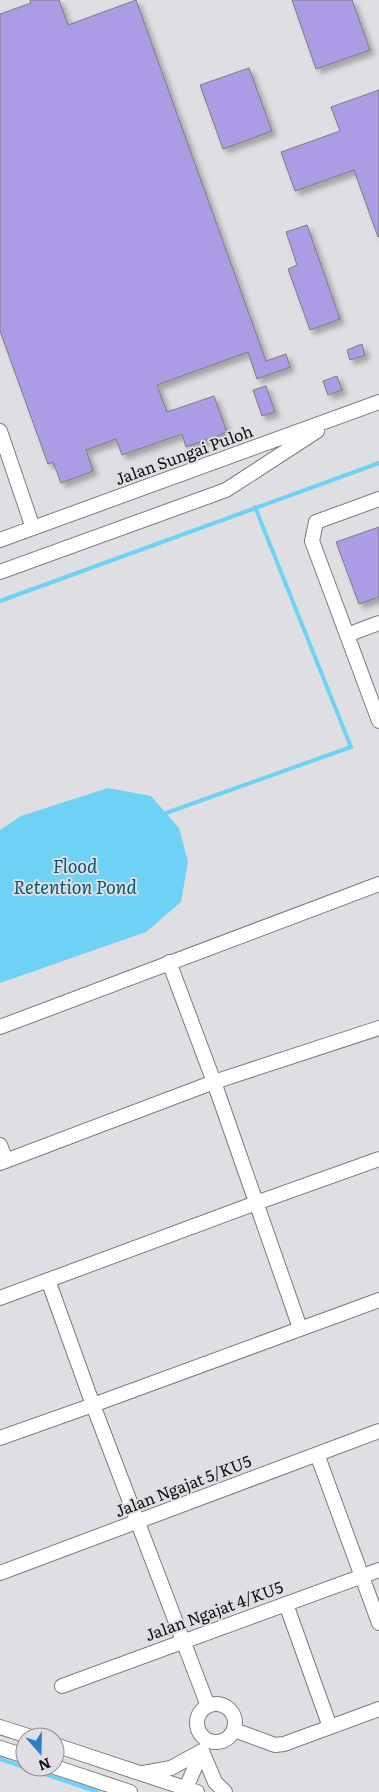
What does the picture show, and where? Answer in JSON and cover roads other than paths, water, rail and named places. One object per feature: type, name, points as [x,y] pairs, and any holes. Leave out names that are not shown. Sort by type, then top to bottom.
[{"type":"street","name":"Jalan Sungai Puloh","points":[[0,540],[379,402]]},
{"type":"street","points":[[0,572],[226,490],[338,417]]},
{"type":"street","points":[[0,431],[33,528]]},
{"type":"street","points":[[379,499],[316,522],[312,541],[379,721]]},
{"type":"street","points":[[347,634],[379,623]]},
{"type":"street","points":[[0,1027],[379,884]]},
{"type":"street","points":[[169,962],[214,1082],[300,1328]]},
{"type":"street","points":[[0,1145],[3,1162],[214,1082],[379,1028]]},
{"type":"street","points":[[0,1298],[379,1159]]},
{"type":"street","points":[[48,1280],[93,1406],[208,1706]]},
{"type":"street","points":[[0,1438],[93,1406],[379,1300]]},
{"type":"street","name":"Jalan Ngajat 5/KU5","points":[[0,1573],[379,1431]]},
{"type":"street","points":[[317,1454],[379,1623]]},
{"type":"street","name":"Jalan Ngajat 4/KU5","points":[[62,1686],[379,1570]]},
{"type":"street","points":[[286,1604],[330,1727]]},
{"type":"street","points":[[140,1773],[171,1768],[205,1746],[226,1739],[234,1730],[234,1717],[221,1704],[208,1706],[199,1714],[197,1720],[199,1731],[205,1746],[215,1782],[225,1792]]},
{"type":"street","points":[[234,1730],[275,1744],[284,1744],[379,1708]]},
{"type":"street","points":[[0,1727],[15,1732]]},
{"type":"street","points":[[65,1748],[188,1791],[205,1746]]},
{"type":"street","points":[[0,1748],[15,1753]]},
{"type":"street","points":[[65,1770],[130,1792]]},
{"type":"water","name":"Flood Retention Pond","points":[[108,788],[151,796],[179,828],[188,862],[181,902],[146,932],[0,983],[0,830],[21,816]]},
{"type":"waterway","points":[[0,601],[379,463]]},
{"type":"waterway","points":[[166,813],[351,747],[255,507]]},
{"type":"waterway","points":[[0,1759],[98,1792]]}]
